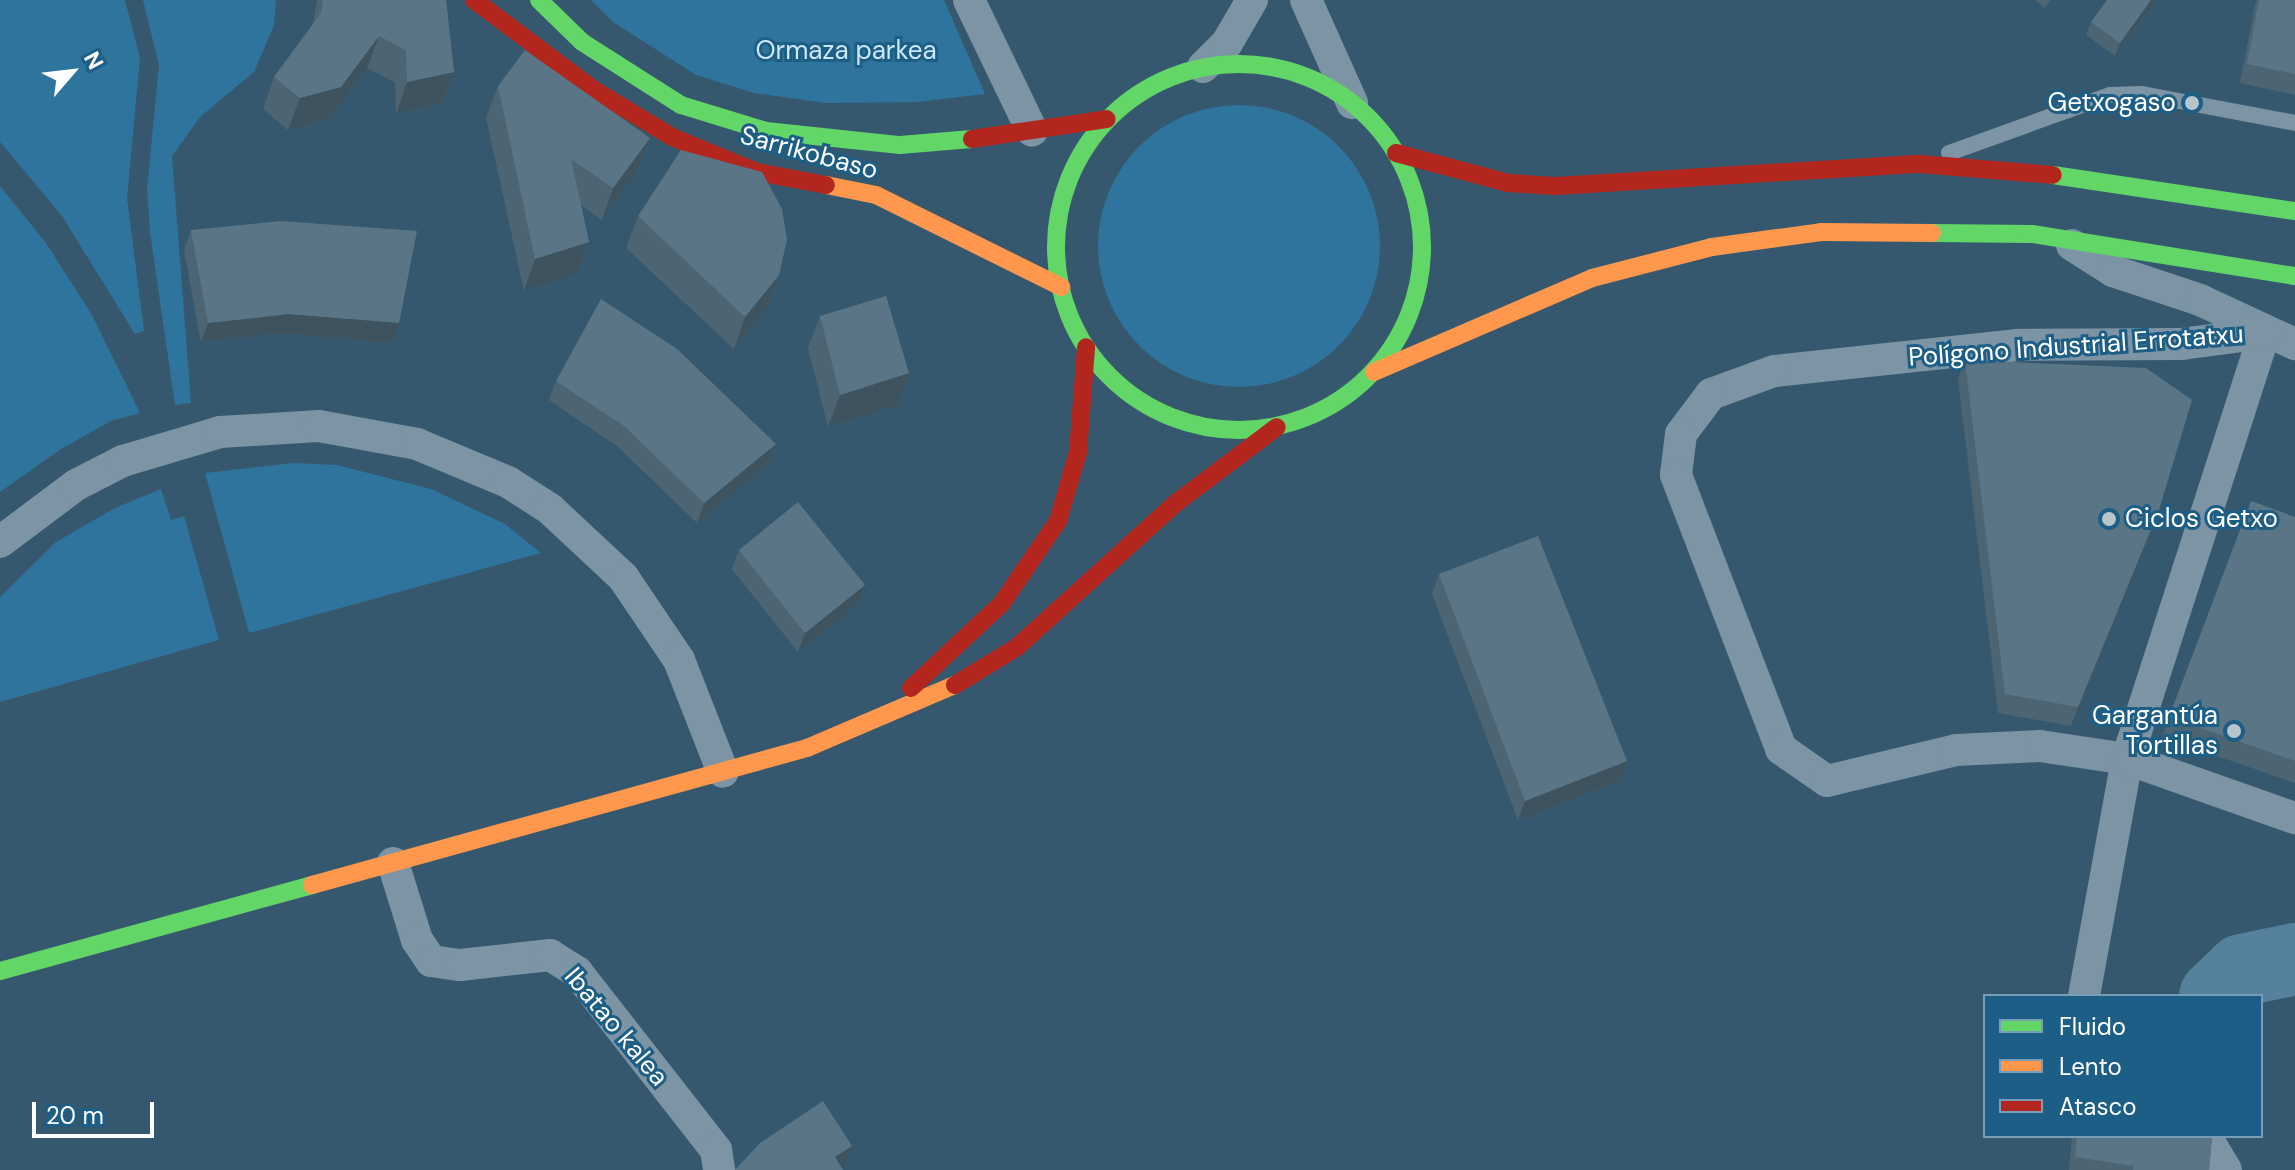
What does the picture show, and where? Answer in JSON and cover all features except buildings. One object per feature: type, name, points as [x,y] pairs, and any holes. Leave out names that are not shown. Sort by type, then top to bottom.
[{"type":"street","name":"Sarrikobaso","points":[[474,0],[594,90],[672,137],[757,172],[876,195],[1061,287]]},
{"type":"street","name":"Sarrikobaso","points":[[539,0],[582,42],[681,105],[766,131],[888,145],[1032,131],[1107,119]]},
{"type":"street","points":[[969,0],[1032,131]]},
{"type":"street","points":[[1203,67],[1227,43],[1252,0]]},
{"type":"street","points":[[1306,0],[1352,103],[1396,153],[1413,188],[1421,227],[1422,266],[1408,317],[1374,372]]},
{"type":"street","points":[[1352,103],[1296,73],[1234,63],[1203,67],[1151,86],[1107,119],[1081,156],[1063,197],[1057,227],[1061,287],[1086,347],[1137,399],[1169,417],[1241,431],[1277,427],[1329,407],[1374,372],[1553,292],[1712,247],[1853,231],[2063,238],[2295,276]]},
{"type":"street","points":[[1396,153],[1508,183],[1556,186],[1920,164],[2045,173],[2295,211]]},
{"type":"street","points":[[2063,238],[2113,271],[2200,300],[2265,333],[2295,344]]},
{"type":"street","points":[[2084,994],[2127,759],[2265,333]]},
{"type":"street","name":"Polígono Industrial Errotatxu","points":[[2265,333],[2182,344],[2018,345],[1774,371],[1711,394],[1681,434],[1676,475],[1781,749],[1827,781],[1956,750],[2040,746],[2127,759],[2295,818]]},
{"type":"street","points":[[849,729],[914,686],[971,638],[1037,556],[1071,487],[1086,347]]},
{"type":"street","points":[[0,542],[76,485],[123,461],[205,435],[270,426],[319,426],[417,444],[519,489],[588,541],[623,577],[679,660],[723,772]]},
{"type":"street","points":[[0,971],[807,748],[936,697],[999,660],[1176,503],[1277,427]]},
{"type":"street","name":"Ibatao kalea","points":[[393,863],[417,940],[431,961],[460,965],[550,955],[577,972],[716,1150],[719,1170]]},
{"type":"street","points":[[2188,1138],[2211,1145],[2226,1170]]},
{"type":"lane","points":[[1920,164],[2110,95],[2142,94],[2295,123]]},
{"type":"green space","points":[[0,0],[125,0],[140,58],[127,198],[144,331],[135,334],[62,216],[0,142]]},
{"type":"green space","points":[[143,0],[276,0],[274,25],[254,72],[200,117],[172,156],[191,403],[175,405],[150,232],[147,189],[159,65]]},
{"type":"green space","name":"Ormaza parkea","points":[[591,0],[944,0],[985,94],[917,102],[826,103],[754,93],[696,75],[613,22]]},
{"type":"green space","points":[[1239,105],[1266,108],[1293,116],[1339,146],[1369,192],[1377,219],[1380,246],[1377,273],[1369,300],[1339,346],[1293,376],[1266,384],[1239,387],[1212,384],[1185,376],[1139,346],[1109,300],[1101,273],[1098,246],[1101,219],[1109,192],[1139,146],[1185,116],[1212,108]]},
{"type":"green space","points":[[0,186],[46,243],[92,315],[140,413],[111,421],[61,449],[0,492]]},
{"type":"green space","points":[[294,463],[337,465],[431,489],[505,524],[541,553],[249,633],[205,473]]},
{"type":"green space","points":[[161,489],[171,520],[184,516],[219,640],[0,702],[0,597],[56,542],[115,508]]},
{"type":"waterway","points":[[2217,994],[2242,970],[2295,959]]},
{"type":"traffic: fast","points":[[539,0],[582,42],[681,105],[766,131],[900,145],[972,139]]},
{"type":"traffic: fast","points":[[1239,64],[1275,68],[1309,78],[1341,95],[1368,118],[1391,145],[1408,177],[1418,211],[1422,247],[1418,283],[1408,317],[1391,349],[1368,376],[1341,399],[1309,416],[1275,426],[1239,430],[1203,426],[1169,416],[1137,399],[1110,376],[1087,349],[1070,317],[1060,283],[1056,247],[1060,211],[1070,177],[1087,145],[1110,118],[1137,95],[1169,78],[1203,68],[1239,64]]},
{"type":"traffic: fast","points":[[2053,175],[2295,211]]},
{"type":"traffic: fast","points":[[1932,233],[2032,234],[2295,276]]},
{"type":"traffic: fast","points":[[0,971],[312,885]]},
{"type":"traffic: slow","points":[[826,185],[876,195],[1061,287]]},
{"type":"traffic: slow","points":[[1374,372],[1592,278],[1712,247],[1821,232],[1932,233]]},
{"type":"traffic: slow","points":[[312,885],[807,748],[955,685]]},
{"type":"traffic: jam","points":[[474,0],[594,90],[672,137],[757,172],[826,185]]},
{"type":"traffic: jam","points":[[972,139],[1107,119]]},
{"type":"traffic: jam","points":[[1396,153],[1508,183],[1556,186],[1920,164],[2053,175]]},
{"type":"traffic: jam","points":[[911,688],[1002,603],[1058,521],[1078,452],[1086,347]]},
{"type":"traffic: jam","points":[[955,685],[1017,647],[1176,503],[1277,427]]},
{"type":"place","name":"Getxogaso","points":[[2192,103]]},
{"type":"place","name":"Ciclos Getxo","points":[[2109,519]]},
{"type":"place","name":"Gargantúa Tortillas","points":[[2234,731]]}]
